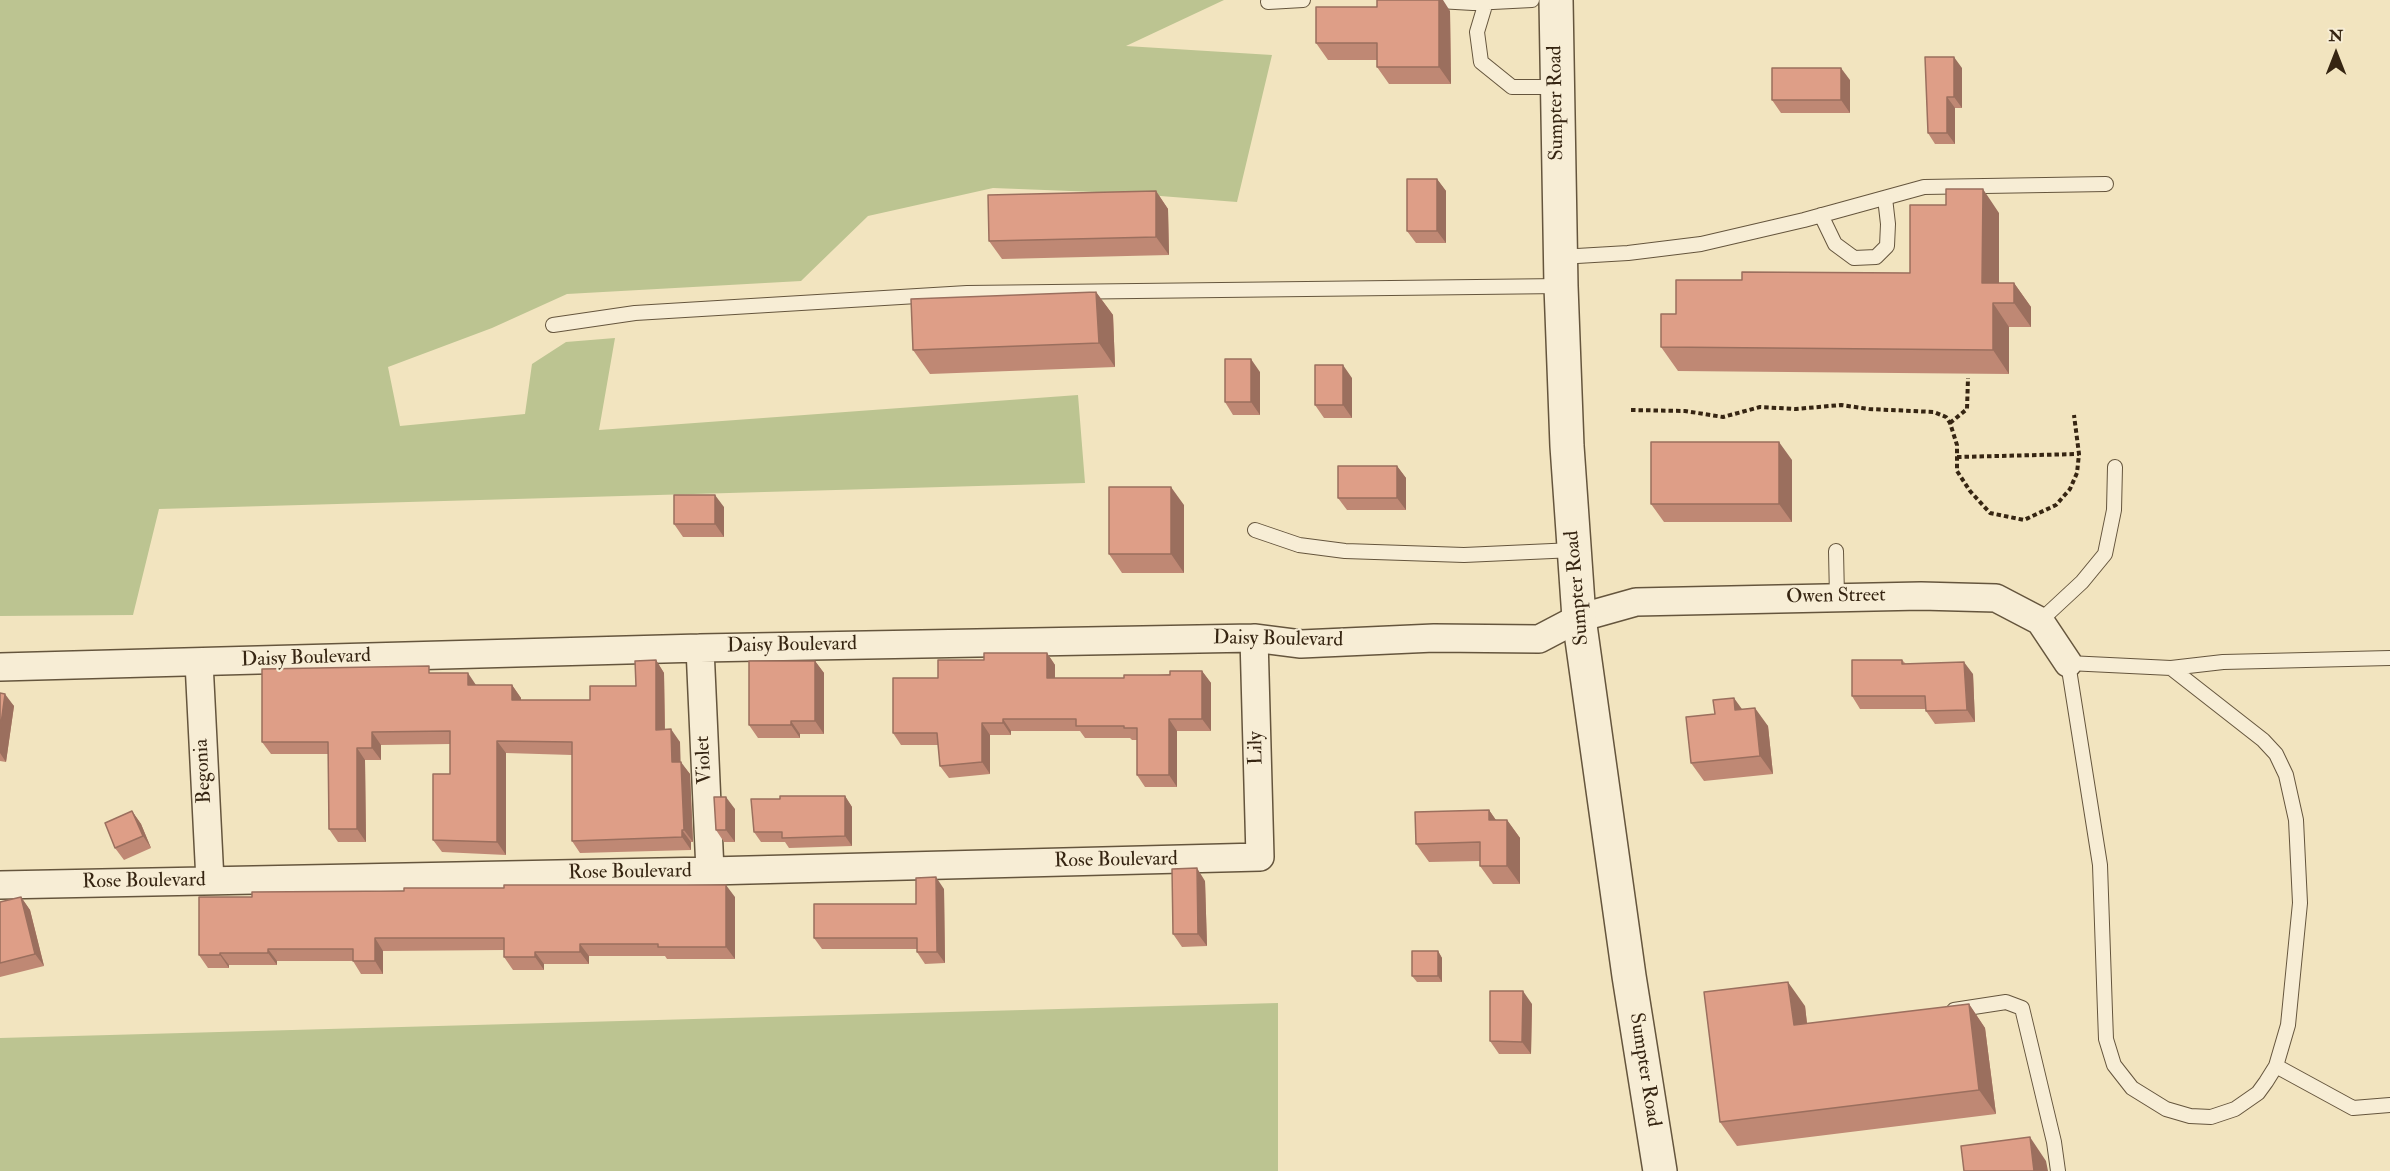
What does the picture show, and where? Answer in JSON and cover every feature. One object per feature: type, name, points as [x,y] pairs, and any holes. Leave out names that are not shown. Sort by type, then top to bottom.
[{"type":"street","name":"Sumpter Road","points":[[1556,0],[1567,446],[1578,618],[1629,976],[1660,1171]]},
{"type":"street","name":"Owen Street","points":[[1578,618],[1636,602],[1921,596],[1996,598],[2040,621],[2068,663]]},
{"type":"street","name":"Daisy Boulevard","points":[[0,667],[700,648],[1254,638],[1301,644],[1434,638],[1539,639],[1578,618]]},
{"type":"street","name":"Lily","points":[[1254,638],[1260,857]]},
{"type":"street","name":"Violet","points":[[700,648],[710,871]]},
{"type":"street","name":"Begonia","points":[[200,662],[210,881]]},
{"type":"street","name":"Rose Boulevard","points":[[0,885],[1260,857]]},
{"type":"lane","points":[[1268,2],[1303,0]]},
{"type":"lane","points":[[1421,0],[1486,2],[1532,0]]},
{"type":"lane","points":[[1486,2],[1477,32],[1480,62],[1512,87],[1557,87]]},
{"type":"lane","points":[[553,325],[635,313],[967,293],[1561,272],[1628,253],[1701,244],[1924,187],[2106,184]]},
{"type":"lane","points":[[1821,215],[1835,244],[1854,258],[1876,257],[1887,246],[1888,224],[1885,198]]},
{"type":"lane","points":[[2040,621],[2082,582],[2105,554],[2114,510],[2115,467]]},
{"type":"lane","points":[[1255,530],[1299,546],[1345,550],[1464,555],[1574,550]]},
{"type":"lane","points":[[1836,551],[1837,597]]},
{"type":"lane","points":[[2171,668],[2263,740],[2276,754],[2286,775],[2296,820],[2300,903],[2288,1025],[2276,1066],[2258,1093],[2235,1109],[2211,1117],[2190,1116],[2166,1109],[2132,1088],[2114,1065],[2106,1039],[2104,1012],[2100,865],[2068,663],[2171,668],[2223,662],[2390,658]]},
{"type":"lane","points":[[1936,1013],[2006,1002],[2022,1008],[2058,1171]]},
{"type":"lane","points":[[2276,1066],[2353,1108],[2390,1105]]},
{"type":"path","points":[[1950,423],[1967,409],[1968,378]]},
{"type":"path","points":[[1631,410],[1685,411],[1723,417],[1760,407],[1797,409],[1841,405],[1934,412],[1946,417],[1950,423],[1956,445],[1958,471],[1970,491],[1990,513],[2024,520],[2056,505],[2070,489],[2077,473],[2079,454],[2074,415]]},
{"type":"path","points":[[1957,457],[2079,454]]},
{"type":"green space","points":[[0,0],[1224,0],[1126,46],[1272,55],[1237,202],[1122,193],[993,188],[868,216],[801,281],[567,294],[492,328],[388,367],[400,426],[525,414],[532,364],[566,342],[615,338],[599,430],[1078,395],[1085,483],[159,509],[133,615],[0,616]]},
{"type":"green space","points":[[1278,1003],[1278,1171],[0,1171],[0,1038]]},
{"type":"building","points":[[1377,0],[1439,0],[1439,67],[1377,67],[1377,43],[1316,43],[1316,7],[1377,7]]},
{"type":"building","points":[[1925,57],[1954,57],[1954,97],[1947,97],[1947,133],[1928,133]]},
{"type":"building","points":[[1772,68],[1841,68],[1841,100],[1772,100]]},
{"type":"building","points":[[1407,179],[1437,179],[1437,231],[1407,231]]},
{"type":"building","points":[[1946,189],[1983,189],[1982,283],[2014,283],[2014,303],[1993,303],[1993,350],[1661,347],[1661,314],[1676,314],[1676,280],[1742,280],[1742,272],[1910,273],[1910,205],[1946,205]]},
{"type":"building","points":[[1156,191],[1156,237],[989,241],[988,195]]},
{"type":"building","points":[[1096,292],[1099,343],[913,350],[911,299]]},
{"type":"building","points":[[1225,359],[1251,359],[1251,402],[1225,402]]},
{"type":"building","points":[[1315,365],[1343,365],[1343,405],[1315,405]]},
{"type":"building","points":[[1651,442],[1779,442],[1779,504],[1651,504]]},
{"type":"building","points":[[1338,466],[1397,466],[1397,498],[1338,498]]},
{"type":"building","points":[[1109,487],[1171,487],[1171,554],[1109,554]]},
{"type":"building","points":[[674,495],[715,495],[715,524],[674,524]]},
{"type":"building","points":[[984,653],[1047,653],[1047,678],[1124,678],[1124,675],[1170,675],[1170,671],[1202,671],[1202,719],[1169,719],[1169,775],[1137,775],[1137,728],[1076,726],[1076,719],[1003,719],[1003,723],[982,723],[982,762],[940,766],[937,733],[893,733],[893,678],[938,678],[938,660],[984,660]]},
{"type":"building","points":[[656,660],[656,730],[671,729],[672,762],[681,762],[684,830],[682,830],[682,837],[572,841],[572,742],[497,741],[497,842],[433,840],[433,774],[450,774],[450,731],[372,732],[372,748],[357,748],[357,829],[329,829],[328,742],[262,742],[262,669],[429,666],[429,673],[468,673],[468,685],[512,685],[512,700],[590,700],[590,686],[636,686],[635,661]]},
{"type":"building","points":[[1852,660],[1902,660],[1902,664],[1964,662],[1967,710],[1926,711],[1925,696],[1852,696]]},
{"type":"building","points":[[749,661],[815,661],[815,721],[791,721],[791,725],[749,725]]},
{"type":"building","points":[[0,693],[5,694],[0,731]]},
{"type":"building","points":[[1734,698],[1735,710],[1755,708],[1760,756],[1691,763],[1686,717],[1715,714],[1713,700]]},
{"type":"building","points":[[780,796],[845,796],[845,836],[782,838],[782,832],[754,832],[751,799],[780,799]]},
{"type":"building","points":[[714,797],[726,797],[726,830],[716,830]]},
{"type":"building","points":[[1489,810],[1489,820],[1507,820],[1507,866],[1480,866],[1480,842],[1416,844],[1415,812]]},
{"type":"building","points":[[132,811],[143,836],[115,848],[105,823]]},
{"type":"building","points":[[1197,868],[1198,934],[1173,934],[1172,869]]},
{"type":"building","points":[[936,877],[937,952],[917,952],[917,938],[814,938],[814,904],[916,904],[916,878]]},
{"type":"building","points":[[504,885],[726,885],[726,947],[580,944],[580,952],[535,952],[535,957],[504,957],[504,938],[375,938],[375,961],[353,961],[353,949],[268,949],[268,953],[199,955],[199,897],[252,897],[252,892],[504,888]]},
{"type":"building","points":[[21,897],[35,954],[0,963],[0,902]]},
{"type":"building","points":[[1412,951],[1438,951],[1438,976],[1412,976]]},
{"type":"building","points":[[1788,982],[1794,1025],[1969,1004],[1979,1090],[1720,1122],[1704,992]]},
{"type":"building","points":[[1490,991],[1523,991],[1522,1042],[1490,1041]]},
{"type":"building","points":[[2030,1137],[2034,1171],[1964,1171],[1961,1146]]}]
